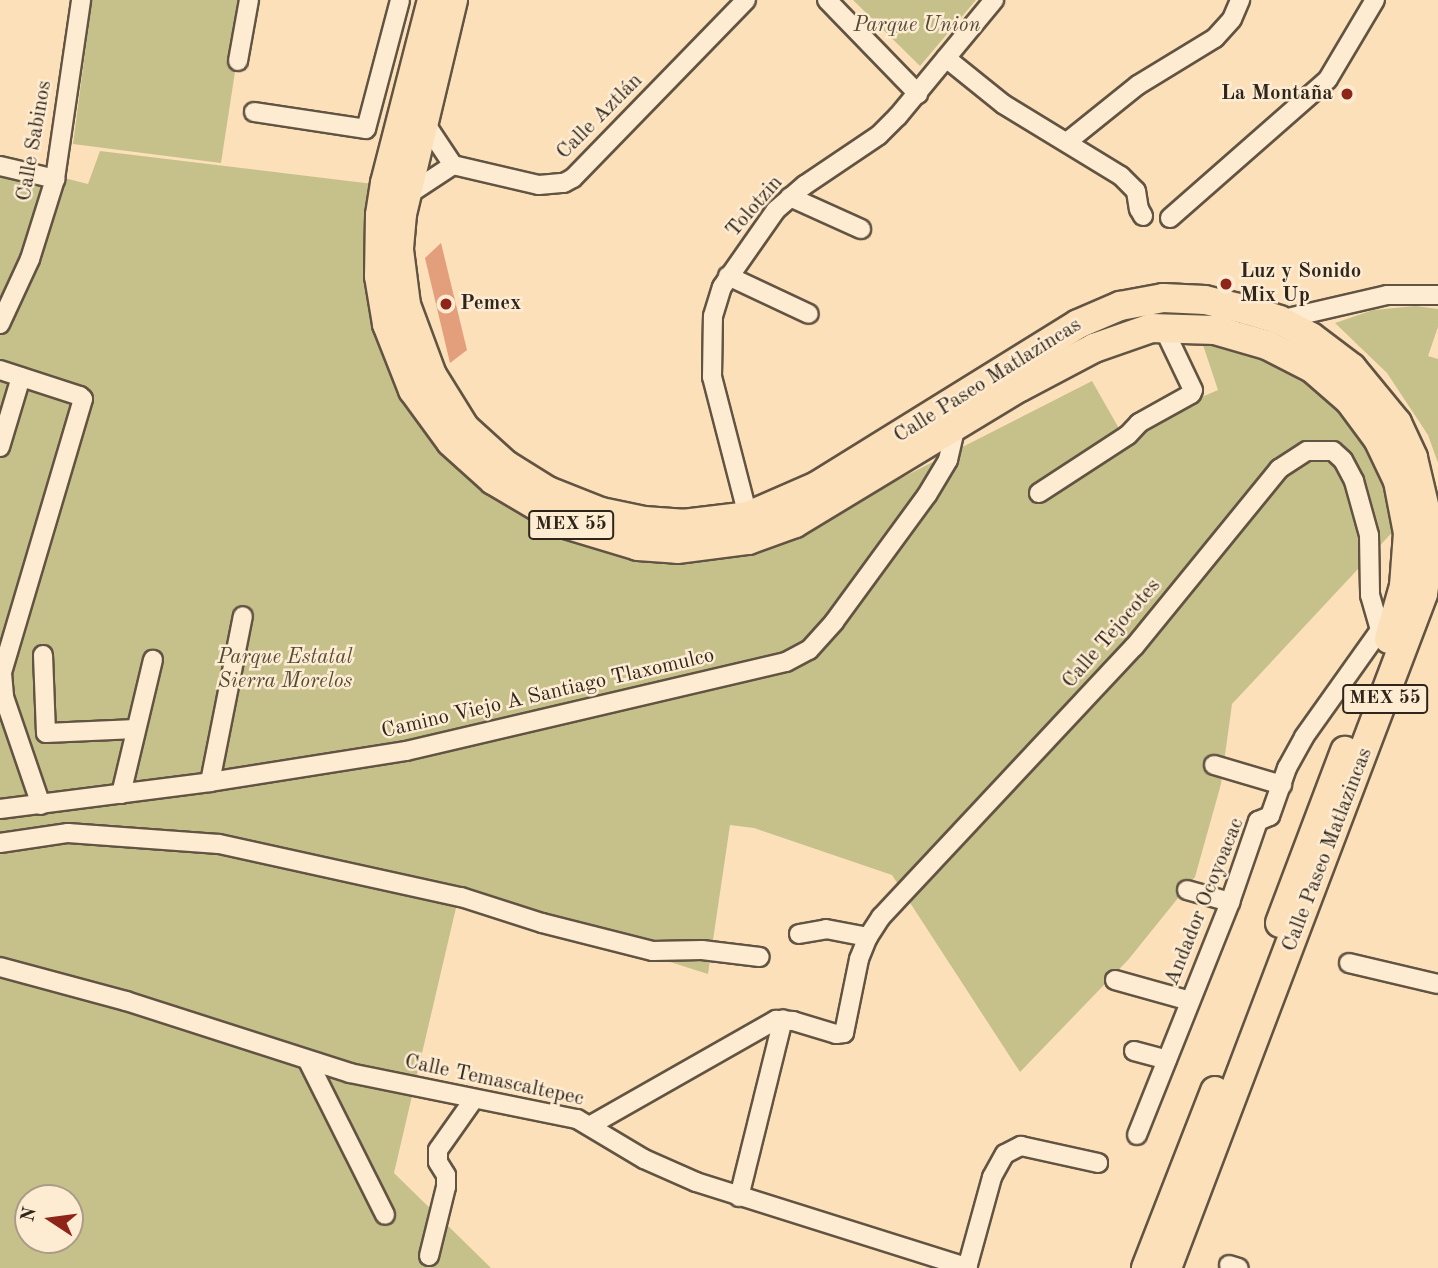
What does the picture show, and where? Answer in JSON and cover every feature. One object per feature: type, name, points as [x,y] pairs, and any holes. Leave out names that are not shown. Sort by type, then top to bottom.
[{"type":"highway","name":"Calle Paseo Matlazincas","points":[[432,0],[385,183],[380,215],[379,275],[387,324],[413,390],[432,420],[475,467],[523,500],[591,533],[638,546],[699,547],[748,541],[781,530],[957,413],[1055,336],[1120,306],[1185,298],[1227,305],[1279,320],[1311,337],[1352,368],[1397,423],[1413,458],[1422,489],[1428,536],[1426,579],[1409,637],[1167,1268]]},
{"type":"highway","name":"Calle Paseo Matlazincas","points":[[453,0],[405,196],[399,250],[413,328],[432,375],[475,438],[527,479],[601,512],[644,521],[683,524],[748,516],[817,486],[957,413],[1094,348],[1127,335],[1163,327],[1215,330],[1291,355],[1331,384],[1378,439],[1398,481],[1408,533],[1406,577],[1146,1268]]},
{"type":"street","name":"Calle Sabinos","points":[[0,324],[30,259],[55,179],[80,0]]},
{"type":"street","points":[[238,61],[249,0]]},
{"type":"street","points":[[254,112],[366,130],[400,0]]},
{"type":"street","points":[[441,48],[457,35],[467,0]]},
{"type":"street","name":"Calle Aztlán","points":[[453,165],[539,185],[564,183],[573,178],[747,0]]},
{"type":"street","points":[[827,0],[918,94]]},
{"type":"street","name":"Tolotzin","points":[[748,516],[712,377],[713,316],[728,276],[764,225],[790,197],[879,135],[918,94],[994,0]]},
{"type":"street","points":[[1067,142],[1138,85],[1215,38],[1232,19],[1240,0]]},
{"type":"street","points":[[1170,218],[1328,79],[1375,0]]},
{"type":"street","points":[[946,58],[1003,104],[1067,142],[1134,187],[1143,216]]},
{"type":"street","points":[[405,196],[453,165],[423,119]]},
{"type":"street","points":[[0,166],[55,179]]},
{"type":"street","points":[[790,197],[860,229]]},
{"type":"street","points":[[728,276],[809,314]]},
{"type":"street","points":[[1279,320],[1387,295],[1438,295]]},
{"type":"street","points":[[1039,494],[1128,435],[1139,423],[1191,394],[1193,390],[1163,327]]},
{"type":"street","points":[[0,370],[80,396],[82,403],[2,673],[4,697],[41,805]]},
{"type":"street","points":[[0,447],[21,377]]},
{"type":"street","name":"Camino Viejo A Santiago Tlaxomulco","points":[[0,809],[210,782],[406,751],[479,737],[798,657],[809,650],[834,622],[940,476],[957,413]]},
{"type":"street","name":"Calle Tejocotes","points":[[783,1019],[836,1034],[845,1031],[859,960],[867,937],[889,908],[1134,647],[1279,470],[1307,451],[1323,449],[1339,454],[1358,490],[1369,535],[1370,595],[1386,632]]},
{"type":"street","points":[[210,782],[243,616]]},
{"type":"street","name":"Andador Ocoyoacac","points":[[1137,1135],[1230,901],[1258,821],[1270,816],[1311,727],[1386,632]]},
{"type":"street","points":[[43,655],[46,733],[136,729]]},
{"type":"street","points":[[121,794],[153,660]]},
{"type":"street","points":[[1214,765],[1282,785]]},
{"type":"street","points":[[0,843],[68,833],[219,844],[461,897],[542,923],[653,951],[702,950],[760,957]]},
{"type":"street","points":[[1187,890],[1230,901]]},
{"type":"street","points":[[799,934],[826,929],[867,937]]},
{"type":"street","points":[[1349,963],[1438,984]]},
{"type":"street","name":"Calle Temascaltepec","points":[[0,967],[137,1004],[308,1061],[386,1082],[564,1115],[591,1125],[644,1159],[738,1197],[921,1261],[968,1268]]},
{"type":"street","points":[[1115,980],[1190,1001]]},
{"type":"street","points":[[591,1125],[768,1023],[783,1019],[738,1197]]},
{"type":"street","points":[[1134,1051],[1167,1059]]},
{"type":"street","points":[[308,1061],[385,1215]]},
{"type":"street","points":[[429,1256],[446,1187],[446,1175],[437,1159],[438,1150],[474,1099]]},
{"type":"street","points":[[968,1268],[992,1178],[1001,1160],[1012,1149],[1026,1147],[1098,1163]]},
{"type":"green space","points":[[92,0],[246,0],[221,163],[73,144]]},
{"type":"green space","name":"Parque Union","points":[[853,0],[976,0],[920,66]]},
{"type":"green space","name":"Parque Estatal Sierra Morelos","points":[[100,151],[406,188],[399,256],[442,413],[605,540],[752,554],[1092,381],[1121,432],[1218,390],[1202,342],[1276,343],[1429,493],[1232,704],[1221,784],[1195,877],[1128,960],[1020,1072],[892,875],[754,828],[730,825],[708,974],[459,895],[394,1173],[491,1268],[0,1268],[0,162],[88,184]]},
{"type":"green space","points":[[1416,306],[1438,309],[1438,327],[1428,356],[1438,359],[1438,463],[1428,435],[1387,373],[1335,323],[1373,310]]},
{"type":"building","name":"Pemex","points":[[441,243],[467,350],[450,363],[425,258]]},
{"type":"place","name":"La Montaña","points":[[1347,94]]},
{"type":"place","name":"Luz y Sonido Mix Up","points":[[1226,284]]},
{"type":"place","name":"Pemex","points":[[446,304]]}]
